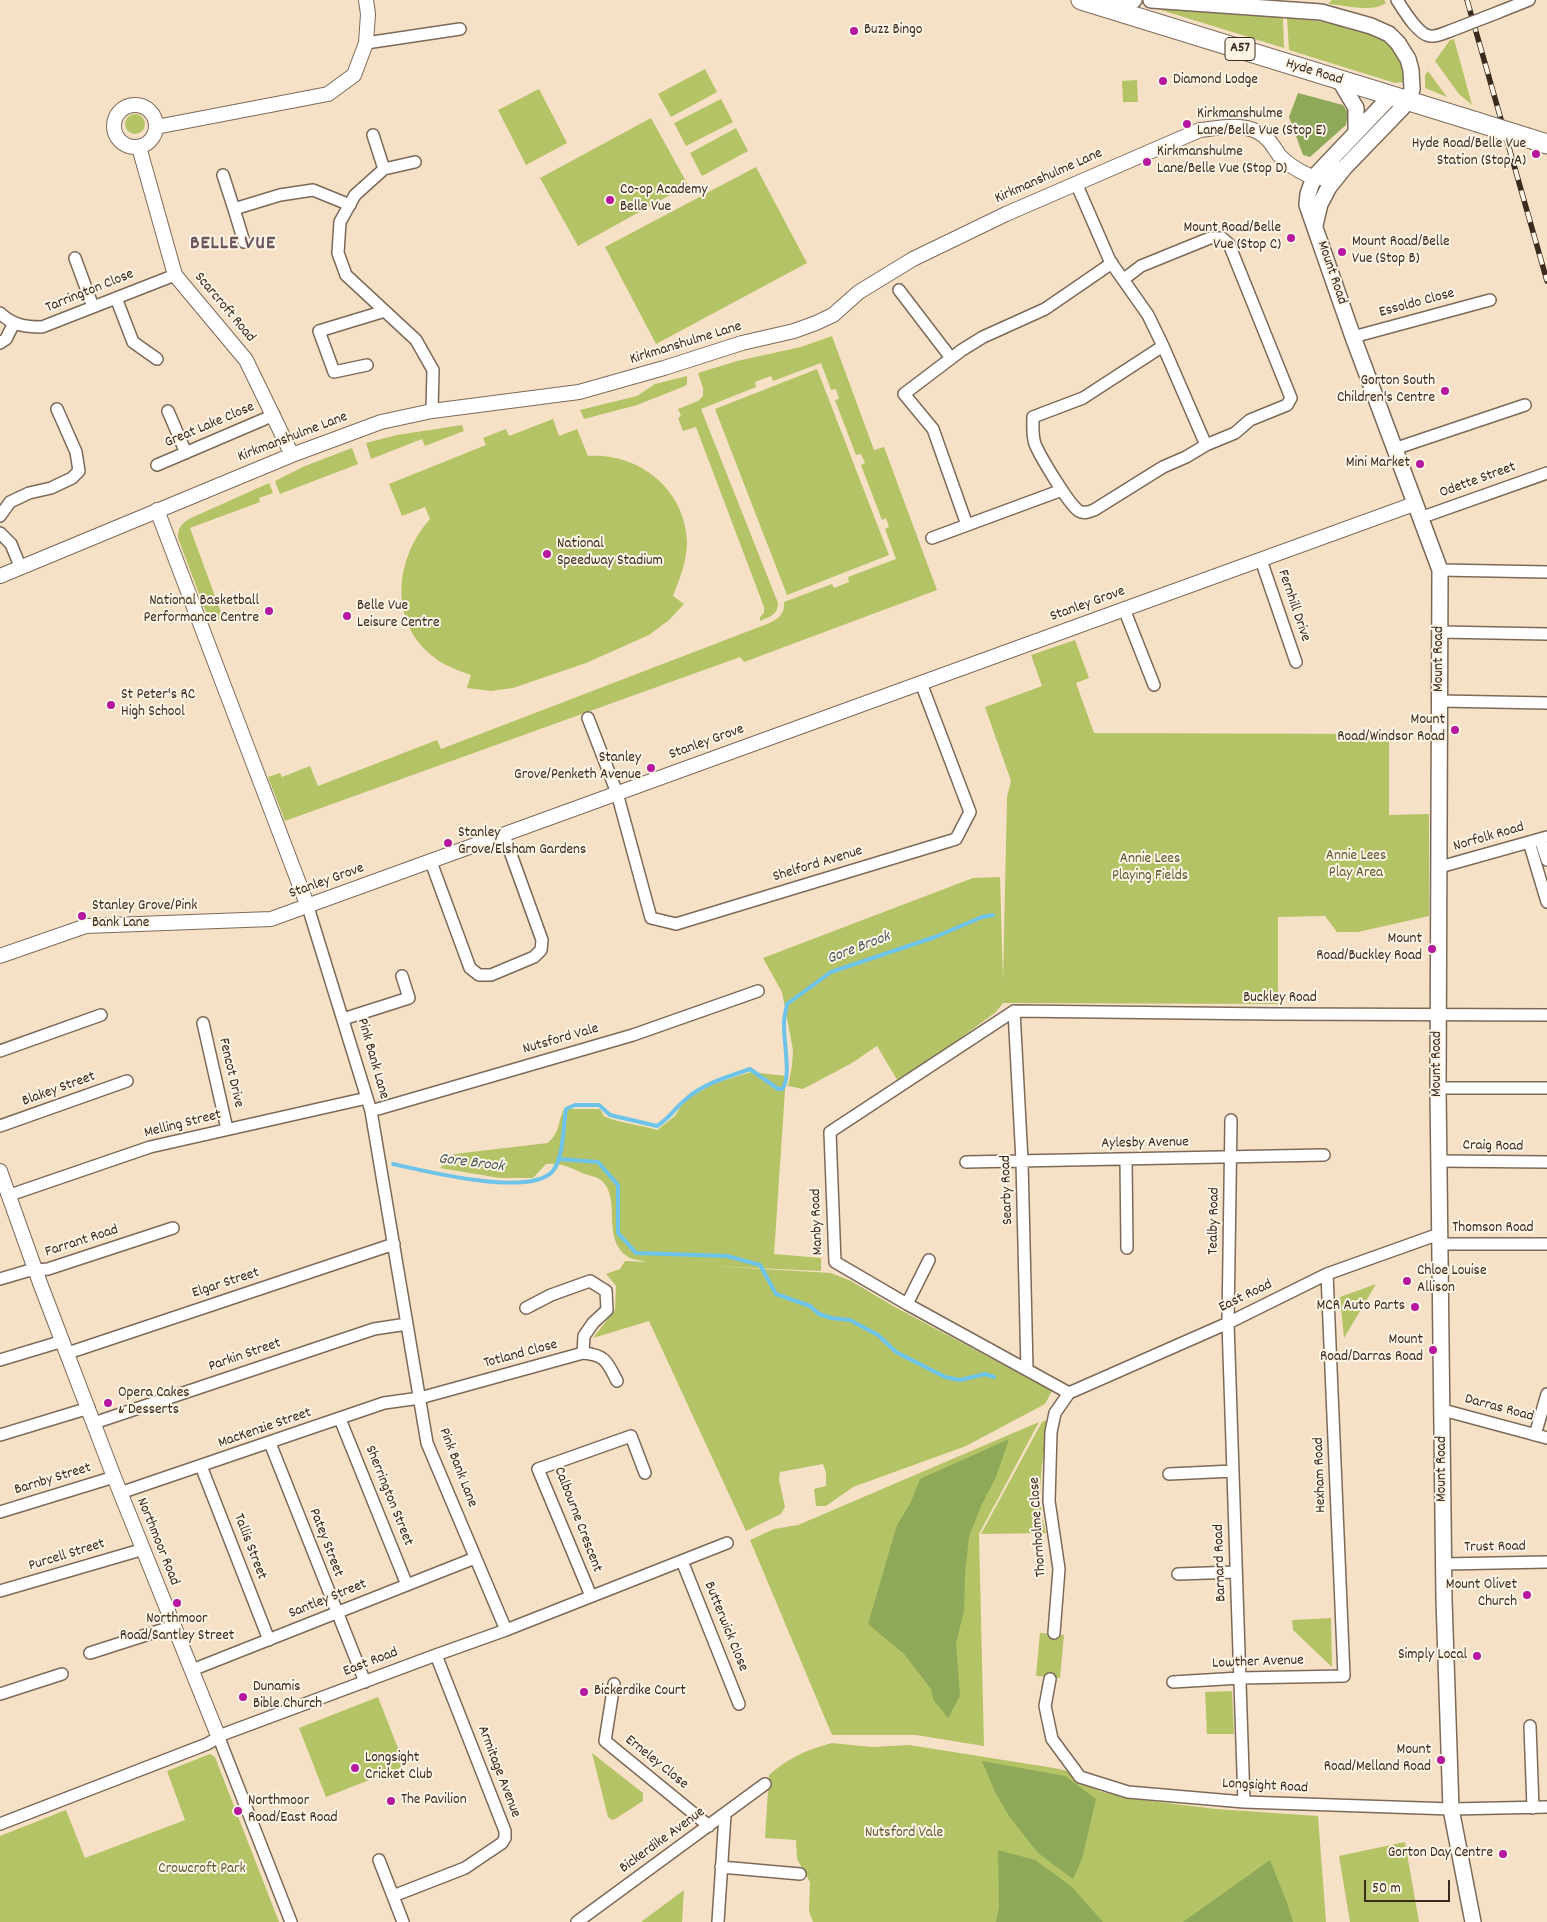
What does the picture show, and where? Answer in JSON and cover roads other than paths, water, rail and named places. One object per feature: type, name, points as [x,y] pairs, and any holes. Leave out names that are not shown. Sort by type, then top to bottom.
[{"type":"highway","name":"Hyde Road","points":[[1094,3],[1136,9],[1340,81],[1547,144]]},
{"type":"main road","points":[[1094,3],[1128,0],[1136,9]]},
{"type":"main road","points":[[1151,0],[1321,12],[1371,26],[1389,34],[1398,42],[1408,59],[1412,88],[1399,98]]},
{"type":"main road","points":[[1340,81],[1356,108],[1356,132]]},
{"type":"main road","name":"Mount Road","points":[[1399,98],[1356,132],[1314,177],[1307,198],[1307,205],[1353,337],[1440,570],[1438,1088],[1444,1564],[1451,1809],[1473,1922]]},
{"type":"main road","name":"Mount Road","points":[[1315,225],[1322,196],[1399,98]]},
{"type":"street","points":[[156,127],[328,94],[354,75],[366,43],[368,14],[366,0]]},
{"type":"street","points":[[1396,0],[1416,27],[1428,36],[1437,36],[1529,0]]},
{"type":"street","points":[[366,43],[460,29]]},
{"type":"street","points":[[134,106],[147,109],[155,120],[156,127],[151,140],[139,147],[126,145],[116,135],[115,122],[122,110],[134,106]]},
{"type":"street","name":"Kirkmanshulme Lane","points":[[0,576],[20,566],[292,454],[381,422],[432,411],[579,392],[816,323],[833,315],[858,292],[912,259],[1006,214],[1200,130],[1240,127],[1260,132],[1288,164],[1314,177]]},
{"type":"street","points":[[373,135],[384,170]]},
{"type":"street","name":"Scarcroft Road","points":[[139,147],[175,274],[246,360],[292,454]]},
{"type":"street","points":[[415,162],[384,170],[355,195],[340,222],[338,253],[346,275],[416,340],[433,370],[432,411]]},
{"type":"street","points":[[1314,177],[1322,178],[1345,167]]},
{"type":"street","points":[[223,175],[244,242]]},
{"type":"street","points":[[1076,183],[1112,263],[1148,315],[1164,346],[1206,444]]},
{"type":"street","points":[[234,209],[280,195],[314,190],[350,205]]},
{"type":"street","points":[[1124,279],[1141,266],[1210,238],[1222,238],[1229,244],[1291,398],[1288,405],[1250,420],[1235,433],[1206,444],[1186,457],[1163,467],[1094,510],[1084,513],[1078,511],[1062,490],[1035,443],[1033,417],[1083,398],[1164,346]]},
{"type":"street","points":[[76,258],[93,307]]},
{"type":"street","points":[[968,525],[933,429],[904,394],[951,358],[983,337],[1046,309],[1112,263]]},
{"type":"street","name":"Tarrington Close","points":[[0,313],[8,321],[25,327],[42,327],[175,274]]},
{"type":"street","points":[[899,290],[951,358]]},
{"type":"street","points":[[116,298],[134,342],[157,359]]},
{"type":"street","name":"Essoldo Close","points":[[1353,337],[1490,300]]},
{"type":"street","points":[[367,365],[334,372],[319,332],[385,311]]},
{"type":"street","points":[[0,343],[6,339],[14,323]]},
{"type":"street","points":[[1394,449],[1525,405]]},
{"type":"street","points":[[0,516],[10,502],[28,493],[51,488],[72,478],[79,471],[76,452],[57,408]]},
{"type":"street","points":[[168,411],[186,453]]},
{"type":"street","name":"Great Lake Close","points":[[157,465],[274,415]]},
{"type":"street","name":"Odette Street","points":[[1417,511],[1547,473]]},
{"type":"street","points":[[932,538],[1062,490]]},
{"type":"street","name":"Pink Bank Lane","points":[[157,510],[308,907],[343,1019],[371,1111],[427,1443],[506,1630]]},
{"type":"street","name":"Stanley Grove","points":[[0,956],[86,926],[271,919],[1261,560],[1417,511]]},
{"type":"street","points":[[0,533],[11,544],[20,566]]},
{"type":"street","name":"Fernhill Drive","points":[[1261,560],[1296,662]]},
{"type":"street","points":[[1440,570],[1547,572]]},
{"type":"street","points":[[1124,609],[1154,685]]},
{"type":"street","points":[[1440,632],[1547,634]]},
{"type":"street","name":"Shelford Avenue","points":[[617,793],[651,918],[676,924],[956,839],[970,812],[921,683]]},
{"type":"street","points":[[1440,701],[1547,703]]},
{"type":"street","points":[[588,718],[617,793]]},
{"type":"street","points":[[431,862],[470,968],[479,975],[491,975],[534,957],[541,950],[542,940],[504,835]]},
{"type":"street","points":[[1539,839],[1547,860]]},
{"type":"street","points":[[1539,839],[1547,902]]},
{"type":"street","name":"Norfolk Road","points":[[1440,868],[1539,839]]},
{"type":"street","points":[[343,1019],[409,998],[402,976]]},
{"type":"street","name":"Nutsford Vale","points":[[371,1111],[633,1035],[758,991]]},
{"type":"street","name":"Buckley Road","points":[[1014,1011],[1547,1014]]},
{"type":"street","name":"Searby Road","points":[[1014,1011],[1022,1161],[1027,1369]]},
{"type":"street","name":"Manby Road","points":[[1014,1011],[830,1132],[835,1262],[1069,1393]]},
{"type":"street","points":[[0,1050],[101,1015]]},
{"type":"street","name":"Fencot Drive","points":[[203,1023],[227,1129]]},
{"type":"street","name":"Blakey Street","points":[[0,1126],[127,1081]]},
{"type":"street","points":[[1438,1088],[1547,1088]]},
{"type":"street","name":"Melling Street","points":[[10,1196],[150,1147],[367,1098]]},
{"type":"street","name":"Tealby Road","points":[[1228,1323],[1231,1120]]},
{"type":"street","name":"Aylesby Avenue","points":[[966,1162],[1324,1155]]},
{"type":"street","points":[[1126,1159],[1127,1248]]},
{"type":"street","name":"Craig Road","points":[[1439,1161],[1547,1162]]},
{"type":"street","name":"Northmoor Road","points":[[1,1177],[10,1196],[36,1271],[120,1493],[219,1738],[290,1922]]},
{"type":"street","name":"Farrant Road","points":[[0,1279],[28,1271],[48,1269],[173,1228]]},
{"type":"street","name":"East Road","points":[[1069,1393],[1228,1323],[1327,1274],[1439,1239]]},
{"type":"street","name":"Thomson Road","points":[[1439,1239],[1547,1244]]},
{"type":"street","name":"Elgar Street","points":[[0,1360],[65,1347],[394,1244]]},
{"type":"street","points":[[907,1304],[929,1260]]},
{"type":"street","name":"Hexham Road","points":[[1327,1274],[1344,1676]]},
{"type":"street","points":[[526,1308],[551,1295],[590,1281],[606,1291],[607,1310],[593,1323],[584,1336],[584,1353],[599,1355],[608,1362],[617,1381]]},
{"type":"street","name":"Barnard Road","points":[[1228,1323],[1244,1802]]},
{"type":"street","name":"Parkin Street","points":[[94,1423],[374,1328],[407,1324]]},
{"type":"street","name":"Totland Close","points":[[420,1398],[584,1353]]},
{"type":"street","name":"Thornholme Close","points":[[1054,1633],[1059,1569],[1049,1501],[1051,1432],[1055,1413],[1069,1393]]},
{"type":"street","points":[[1535,1435],[1547,1394]]},
{"type":"street","name":"MacKenzie Street","points":[[120,1493],[384,1403],[420,1398]]},
{"type":"street","points":[[0,1435],[89,1408]]},
{"type":"street","name":"Darras Road","points":[[1443,1410],[1547,1438]]},
{"type":"street","name":"Sherrington Street","points":[[340,1419],[407,1585]]},
{"type":"street","name":"Calbourne Crescent","points":[[591,1596],[538,1469],[631,1436],[645,1473]]},
{"type":"street","name":"Patey Street","points":[[270,1443],[365,1682]]},
{"type":"street","name":"Tallis Street","points":[[201,1466],[269,1640]]},
{"type":"street","points":[[1169,1474],[1233,1471]]},
{"type":"street","name":"Barnby Street","points":[[0,1512],[114,1477]]},
{"type":"street","name":"East Road","points":[[0,1824],[208,1744],[224,1734],[506,1630],[727,1544]]},
{"type":"street","name":"Purcell Street","points":[[0,1591],[144,1549]]},
{"type":"street","name":"Santley Street","points":[[192,1670],[475,1558]]},
{"type":"street","name":"Butterwick Close","points":[[682,1561],[739,1704]]},
{"type":"street","name":"Trust Road","points":[[1444,1564],[1547,1562]]},
{"type":"street","points":[[1178,1574],[1236,1572]]},
{"type":"street","points":[[90,1652],[174,1626]]},
{"type":"street","name":"Armitage Avenue","points":[[393,1896],[465,1868],[502,1843],[505,1838],[501,1822],[436,1655]]},
{"type":"street","points":[[0,1694],[62,1674]]},
{"type":"street","name":"Lowther Avenue","points":[[1173,1682],[1240,1678],[1344,1676]]},
{"type":"street","name":"Longsight Road","points":[[1050,1679],[1045,1706],[1052,1739],[1080,1777],[1128,1792],[1244,1802],[1451,1809],[1547,1808]]},
{"type":"street","name":"Erneley Close","points":[[614,1684],[605,1741],[709,1826]]},
{"type":"street","points":[[1530,1726],[1533,1808]]},
{"type":"street","name":"Bickerdike Avenue","points":[[577,1922],[765,1784]]},
{"type":"street","points":[[718,1922],[725,1815]]},
{"type":"street","points":[[379,1860],[403,1922]]},
{"type":"street","points":[[721,1867],[800,1874]]},
{"type":"waterway","name":"Gore Brook","points":[[393,1164],[475,1180],[521,1182],[539,1179],[552,1172],[556,1166],[561,1151],[566,1109],[575,1105],[599,1105],[610,1115],[657,1126],[693,1093],[716,1081],[750,1069],[778,1089],[782,1089],[785,1084],[787,1068],[784,1030],[787,1004],[831,972],[935,937],[982,917],[993,915]]},
{"type":"waterway","points":[[558,1159],[598,1162],[618,1185],[618,1233],[636,1253],[727,1256],[760,1265],[776,1294],[810,1306],[819,1314],[831,1318],[850,1320],[878,1335],[896,1352],[945,1377],[960,1380],[985,1374],[994,1377]]},
{"type":"railway","points":[[1467,0],[1547,281]]},
{"type":"place","name":"Buzz Bingo","points":[[854,31]]},
{"type":"place","name":"Diamond Lodge","points":[[1163,81]]},
{"type":"place","name":"Kirkmanshulme Lane/Belle Vue (Stop E)","points":[[1187,124]]},
{"type":"place","name":"Hyde Road/Belle Vue Station (Stop A)","points":[[1536,154]]},
{"type":"place","name":"Kirkmanshulme Lane/Belle Vue (Stop D)","points":[[1147,162]]},
{"type":"place","name":"Co-op Academy Belle Vue","points":[[610,200]]},
{"type":"place","name":"Mount Road/Belle Vue (Stop C)","points":[[1291,238]]},
{"type":"place","name":"Mount Road/Belle Vue (Stop B)","points":[[1342,252]]},
{"type":"place","name":"Gorton South Children's Centre","points":[[1445,391]]},
{"type":"place","name":"Mini Market","points":[[1420,464]]},
{"type":"place","name":"National Speedway Stadium","points":[[547,554]]},
{"type":"place","name":"National Basketball Performance Centre","points":[[269,611]]},
{"type":"place","name":"Belle Vue Leisure Centre","points":[[347,616]]},
{"type":"place","name":"St Peter's RC High School","points":[[111,705]]},
{"type":"place","name":"Mount Road/Windsor Road","points":[[1455,730]]},
{"type":"place","name":"Stanley Grove/Penketh Avenue","points":[[651,768]]},
{"type":"place","name":"Stanley Grove/Elsham Gardens","points":[[448,843]]},
{"type":"place","name":"Stanley Grove/Pink Bank Lane","points":[[82,916]]},
{"type":"place","name":"Mount Road/Buckley Road","points":[[1432,949]]},
{"type":"place","name":"Chloe Louise Allison","points":[[1407,1281]]},
{"type":"place","name":"MCR Auto Parts","points":[[1415,1307]]},
{"type":"place","name":"Mount Road/Darras Road","points":[[1433,1350]]},
{"type":"place","name":"Opera Cakes & Desserts","points":[[108,1403]]},
{"type":"place","name":"Mount Olivet Church","points":[[1527,1595]]},
{"type":"place","name":"Northmoor Road/Santley Street","points":[[177,1603]]},
{"type":"place","name":"Simply Local","points":[[1477,1656]]},
{"type":"place","name":"Bickerdike Court","points":[[584,1692]]},
{"type":"place","name":"Dunamis Bible Church","points":[[243,1697]]},
{"type":"place","name":"Mount Road/Melland Road","points":[[1441,1760]]},
{"type":"place","name":"Longsight Cricket Club","points":[[355,1768]]},
{"type":"place","name":"The Pavilion","points":[[391,1801]]},
{"type":"place","name":"Northmoor Road/East Road","points":[[238,1811]]},
{"type":"place","name":"Gorton Day Centre","points":[[1503,1854]]},
{"type":"district","name":"BELLE VUE","points":[[233,245]]},
{"type":"park label","name":"Annie Lees Play Area","points":[[1356,866]]},
{"type":"park label","name":"Annie Lees Playing Fields","points":[[1150,868]]},
{"type":"park label","name":"Crowcroft Park","points":[[202,1870]]}]
